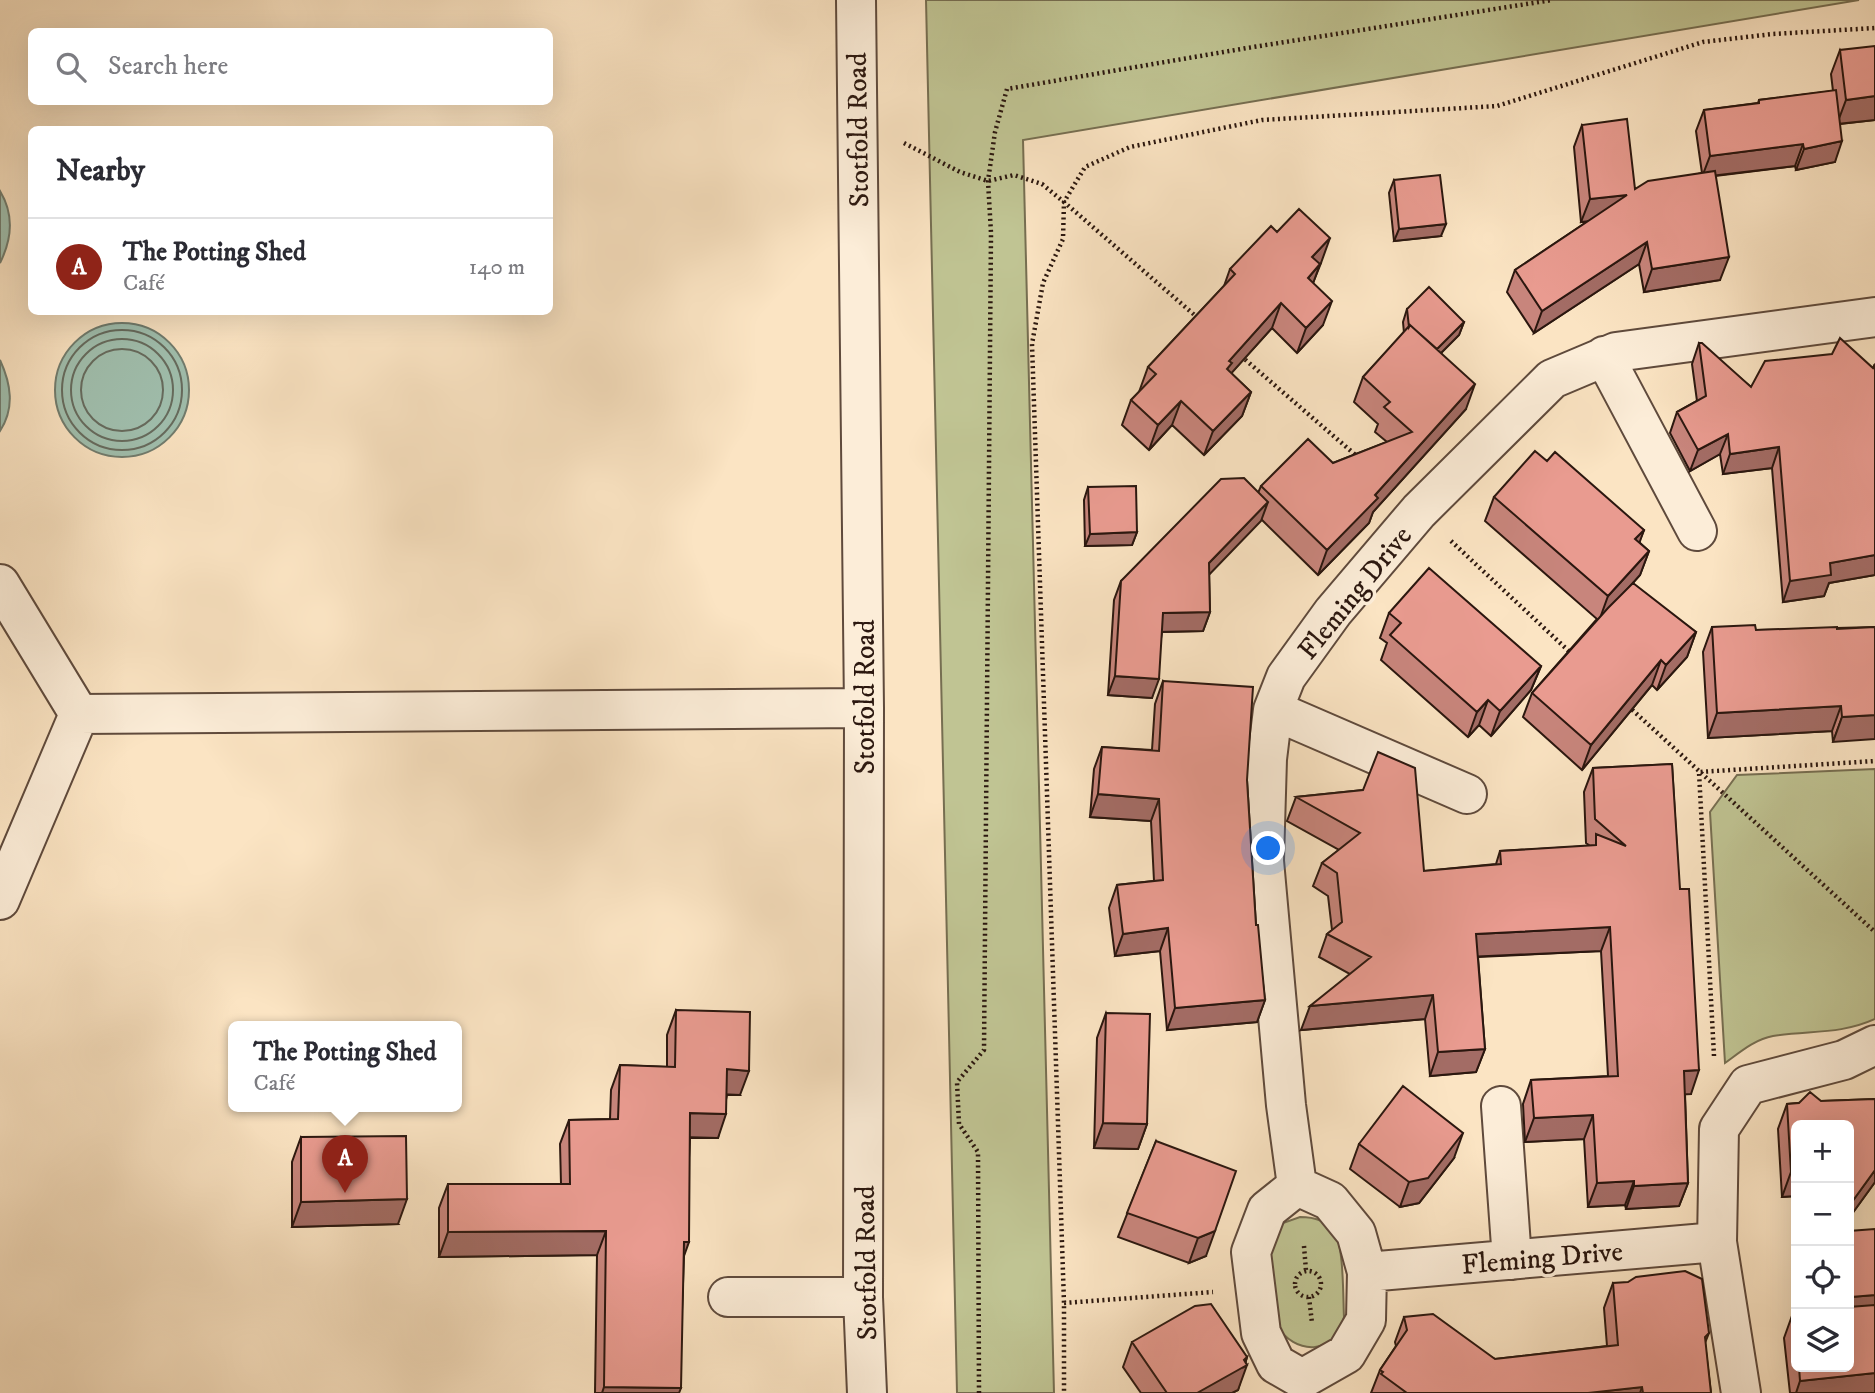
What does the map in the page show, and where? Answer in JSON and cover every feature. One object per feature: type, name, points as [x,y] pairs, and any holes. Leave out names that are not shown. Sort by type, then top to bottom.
[{"type":"street","name":"Stotfold Road","points":[[856,0],[864,708],[863,1297],[867,1393]]},
{"type":"street","name":"Fleming Drive","points":[[1297,1186],[1286,1105],[1264,860],[1267,759],[1273,710],[1286,677],[1333,612],[1419,511],[1552,379],[1616,352],[1875,317]]},
{"type":"street","points":[[1604,356],[1697,531]]},
{"type":"street","points":[[0,584],[79,714]]},
{"type":"street","points":[[79,714],[864,708]]},
{"type":"street","points":[[1273,710],[1467,794]]},
{"type":"street","points":[[0,900],[79,714]]},
{"type":"street","points":[[1741,1393],[1717,1242],[1719,1129],[1748,1085],[1844,1060],[1875,1045]]},
{"type":"street","points":[[1501,1106],[1512,1260]]},
{"type":"street","points":[[1297,1186],[1330,1201],[1356,1233],[1367,1272],[1366,1320],[1346,1354],[1303,1386],[1276,1364],[1261,1333],[1251,1252],[1267,1210],[1297,1186]]},
{"type":"street","name":"Fleming Drive","points":[[1367,1272],[1717,1242]]},
{"type":"street","points":[[728,1297],[863,1297]]},
{"type":"path","points":[[979,1393],[978,1152],[959,1124],[957,1082],[984,1050],[991,233],[988,181],[995,132],[1007,89],[1552,0]]},
{"type":"path","points":[[1063,1393],[1064,1303],[1032,344],[1043,283],[1063,239],[1064,202],[1085,167],[1130,147],[1262,120],[1497,106],[1703,42],[1773,34],[1875,28]]},
{"type":"path","points":[[893,138],[960,172],[988,181],[1014,175],[1042,184],[1200,320]]},
{"type":"path","points":[[1231,347],[1367,466]]},
{"type":"path","points":[[1419,511],[1579,660]]},
{"type":"path","points":[[1619,697],[1875,932]]},
{"type":"path","points":[[1699,772],[1875,761]]},
{"type":"path","points":[[1699,772],[1715,1067],[1748,1085]]},
{"type":"path","points":[[1303,1238],[1306,1271]]},
{"type":"path","points":[[1306,1271],[1313,1272],[1321,1282],[1320,1290],[1309,1297],[1297,1292],[1295,1285],[1296,1278],[1306,1271]]},
{"type":"path","points":[[1064,1303],[1254,1289]]},
{"type":"path","points":[[1309,1297],[1312,1327]]},
{"type":"green space","points":[[926,0],[1859,0],[1023,140],[1054,1393],[957,1393]]},
{"type":"green space","points":[[1875,769],[1875,1019],[1849,1028],[1766,1038],[1747,1047],[1725,1063],[1710,812],[1737,775]]},
{"type":"green space","points":[[1300,1217],[1318,1220],[1331,1227],[1340,1247],[1344,1317],[1340,1330],[1333,1339],[1314,1347],[1293,1342],[1276,1324],[1269,1248],[1283,1223]]},
{"type":"water","points":[[0,191],[8,209],[10,227],[0,263]]},
{"type":"water","points":[[122,323],[148,328],[169,343],[184,364],[189,390],[184,416],[169,437],[148,452],[122,457],[96,452],[75,437],[60,416],[55,390],[60,364],[75,343],[96,328]]},
{"type":"water","points":[[0,360],[10,396],[8,414],[0,431]]},
{"type":"building","points":[[1875,46],[1875,96],[1846,100],[1840,50]]},
{"type":"building","points":[[1836,90],[1842,141],[1804,149],[1803,144],[1710,156],[1704,110]]},
{"type":"building","points":[[1627,119],[1635,189],[1648,181],[1715,171],[1729,257],[1652,269],[1647,242],[1542,311],[1515,270],[1627,195],[1590,199],[1582,125]]},
{"type":"building","points":[[1440,175],[1446,224],[1399,229],[1394,180]]},
{"type":"building","points":[[1299,209],[1330,238],[1312,257],[1320,264],[1308,278],[1332,301],[1306,328],[1281,303],[1229,361],[1232,363],[1227,369],[1251,392],[1213,431],[1181,401],[1158,425],[1131,400],[1156,374],[1148,367],[1235,274],[1230,269],[1271,226],[1277,232]]},
{"type":"building","points":[[1429,287],[1464,322],[1437,349],[1410,325],[1409,327],[1407,309]]},
{"type":"building","points":[[1410,325],[1475,384],[1375,495],[1378,498],[1327,550],[1261,486],[1308,439],[1333,463],[1412,432],[1384,407],[1390,402],[1363,377]]},
{"type":"building","points":[[1840,338],[1873,368],[1875,364],[1875,555],[1830,563],[1831,575],[1790,581],[1779,447],[1730,454],[1728,434],[1698,450],[1677,412],[1706,396],[1699,343],[1751,387],[1765,361],[1832,354]]},
{"type":"building","points":[[1535,451],[1547,461],[1555,452],[1644,530],[1635,539],[1649,551],[1608,596],[1494,497]]},
{"type":"building","points":[[1244,478],[1268,502],[1209,563],[1210,612],[1163,613],[1159,679],[1115,676],[1121,581],[1221,479]]},
{"type":"building","points":[[1136,486],[1137,532],[1090,534],[1088,487]]},
{"type":"building","points":[[1429,568],[1541,666],[1500,711],[1488,700],[1477,712],[1390,635],[1401,623],[1389,613]]},
{"type":"building","points":[[1633,583],[1696,632],[1666,665],[1661,660],[1591,745],[1532,693]]},
{"type":"building","points":[[1755,625],[1756,630],[1875,627],[1875,715],[1842,717],[1841,706],[1717,713],[1712,627]]},
{"type":"building","points":[[1163,681],[1253,687],[1247,780],[1256,925],[1265,1000],[1175,1008],[1168,928],[1123,934],[1117,885],[1163,880],[1159,799],[1098,794],[1102,747],[1159,751]]},
{"type":"building","points":[[1378,752],[1415,768],[1424,871],[1501,864],[1500,851],[1596,845],[1596,834],[1626,846],[1595,819],[1593,768],[1672,764],[1680,889],[1689,889],[1699,1070],[1684,1071],[1688,1183],[1634,1186],[1634,1181],[1597,1183],[1593,1115],[1534,1118],[1531,1080],[1618,1076],[1610,927],[1476,934],[1485,1049],[1438,1052],[1433,995],[1310,1006],[1371,957],[1327,934],[1342,922],[1337,873],[1322,863],[1360,833],[1296,797],[1363,790]]},
{"type":"building","points":[[676,1010],[750,1012],[749,1071],[727,1069],[726,1114],[690,1113],[689,1242],[684,1242],[681,1388],[604,1387],[606,1231],[448,1232],[448,1184],[570,1184],[569,1120],[618,1119],[620,1065],[675,1067]]},
{"type":"building","points":[[1106,1013],[1150,1014],[1147,1124],[1103,1123]]},
{"type":"building","points":[[1403,1086],[1463,1133],[1428,1178],[1409,1182],[1359,1144]]},
{"type":"building","points":[[1810,1092],[1821,1101],[1875,1099],[1875,1170],[1854,1199],[1854,1120],[1791,1120],[1791,1172],[1787,1104],[1799,1103]]},
{"type":"building","points":[[406,1136],[407,1199],[301,1202],[301,1137]]},
{"type":"building","points":[[1156,1141],[1236,1171],[1215,1231],[1198,1238],[1127,1213]]},
{"type":"building","points":[[1875,1229],[1875,1295],[1854,1297],[1854,1231]]},
{"type":"building","points":[[1685,1271],[1702,1279],[1709,1333],[1705,1337],[1711,1393],[1643,1393],[1642,1387],[1588,1393],[1407,1393],[1381,1374],[1383,1372],[1380,1370],[1407,1330],[1404,1317],[1433,1314],[1495,1359],[1618,1345],[1613,1283],[1628,1282],[1636,1277]]},
{"type":"building","points":[[1211,1304],[1247,1357],[1244,1360],[1247,1365],[1197,1393],[1167,1393],[1132,1342],[1195,1306]]},
{"type":"building","points":[[1875,1305],[1875,1373],[1800,1381],[1799,1372],[1854,1372],[1854,1307]]},
{"type":"place","name":"The Potting Shed","points":[[345,1193]]}]
